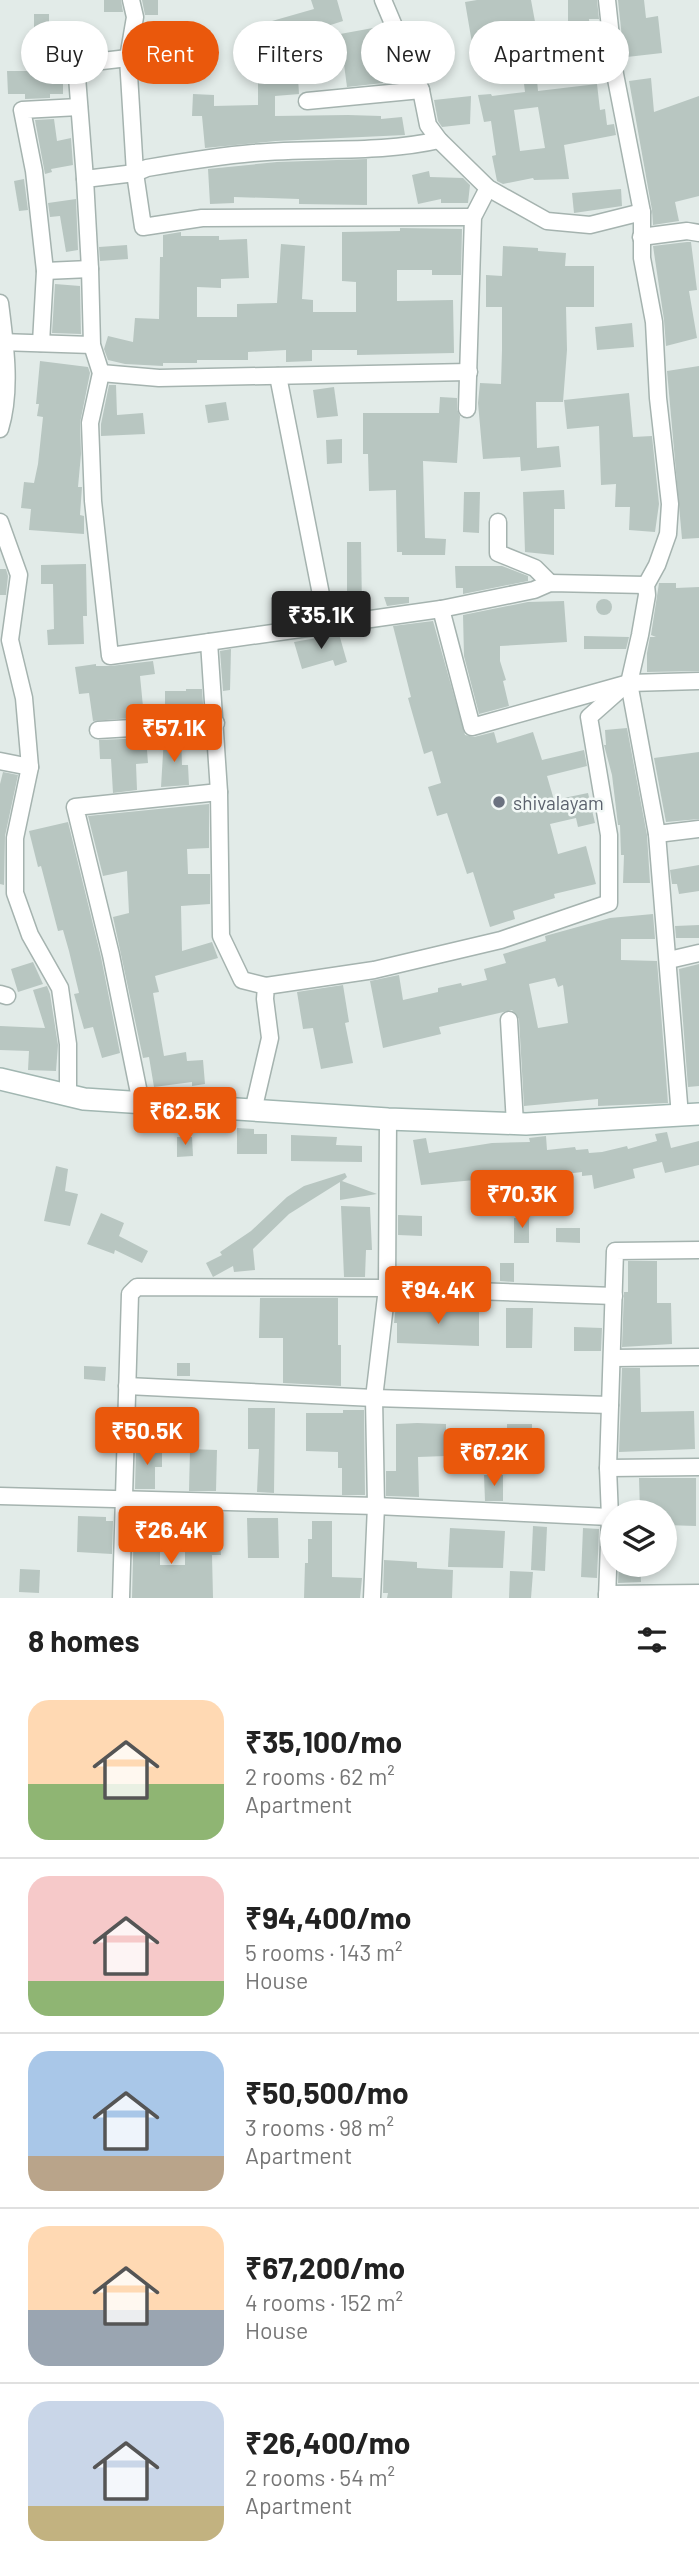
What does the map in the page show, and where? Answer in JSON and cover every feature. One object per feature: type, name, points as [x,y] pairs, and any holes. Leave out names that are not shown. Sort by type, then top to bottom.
[{"type":"main road","points":[[0,1079],[84,1098],[388,1119],[515,1124],[690,1115]]},
{"type":"street","points":[[131,0],[134,21]]},
{"type":"street","points":[[383,0],[421,90],[428,125],[439,140],[488,188],[547,221],[590,225],[642,212]]},
{"type":"street","points":[[607,0],[615,74],[642,212],[642,258],[654,322],[658,398],[670,504],[668,534],[657,565],[646,585],[647,595],[640,635],[629,682],[657,834],[668,960],[690,1115]]},
{"type":"street","points":[[122,59],[76,64],[85,180],[92,345],[102,373],[90,423],[93,501],[110,656],[441,609],[534,590],[550,583],[646,585]]},
{"type":"street","points":[[130,84],[135,173],[143,227],[202,218],[472,217]]},
{"type":"street","points":[[307,101],[421,90]]},
{"type":"street","points":[[41,343],[45,271],[34,171],[22,110],[79,107]]},
{"type":"street","points":[[85,180],[253,152],[369,149],[418,145],[439,140]]},
{"type":"street","points":[[467,409],[472,217],[488,188]]},
{"type":"street","points":[[641,237],[687,231],[699,233]]},
{"type":"street","points":[[45,271],[90,270]]},
{"type":"street","points":[[0,303],[5,412],[0,429]]},
{"type":"street","points":[[2,342],[92,345]]},
{"type":"street","points":[[102,373],[159,377],[469,372]]},
{"type":"street","points":[[278,376],[327,625]]},
{"type":"street","points":[[0,522],[19,575],[10,640],[24,698],[30,767],[8,837],[15,893],[30,935],[60,988],[68,1044],[68,1095]]},
{"type":"street","points":[[498,522],[498,552],[535,568],[550,583]]},
{"type":"street","points":[[441,609],[472,727],[629,682],[699,681]]},
{"type":"street","points":[[209,642],[219,792],[221,936],[242,980],[266,986],[374,970],[501,940],[609,902],[609,835],[589,717],[629,682]]},
{"type":"street","points":[[99,730],[216,723]]},
{"type":"street","points":[[0,761],[30,767]]},
{"type":"street","points":[[141,1103],[111,955],[75,807],[219,792]]},
{"type":"street","points":[[657,834],[699,829]]},
{"type":"street","points":[[668,960],[699,953]]},
{"type":"street","points":[[253,1111],[270,1038],[266,986]]},
{"type":"street","points":[[509,1020],[515,1124]]},
{"type":"street","points":[[372,1598],[376,1506],[374,1398],[387,1288],[388,1119]]},
{"type":"street","points":[[609,1500],[615,1251],[699,1250]]},
{"type":"street","points":[[121,1598],[130,1294],[137,1287],[387,1288],[614,1296]]},
{"type":"street","points":[[612,1358],[699,1357]]},
{"type":"street","points":[[127,1386],[374,1398],[610,1405]]},
{"type":"street","points":[[608,1468],[699,1468]]},
{"type":"street","points":[[0,1496],[376,1506],[600,1517]]},
{"type":"street","points":[[608,1577],[607,1596],[699,1593]]},
{"type":"building","points":[[104,0],[121,0],[123,12],[104,12]]},
{"type":"building","points":[[142,0],[158,0],[158,15],[145,15]]},
{"type":"building","points":[[311,0],[337,0],[343,21],[272,21],[314,9]]},
{"type":"building","points":[[531,0],[535,21],[469,21],[469,25],[465,2]]},
{"type":"building","points":[[568,0],[597,0],[599,19],[568,21]]},
{"type":"building","points":[[618,0],[644,0],[646,18],[658,16],[662,53],[629,57],[629,21],[620,21]]},
{"type":"building","points":[[34,14],[49,14],[49,21],[34,21]]},
{"type":"building","points":[[361,30],[361,84],[374,84],[347,87],[347,33]]},
{"type":"building","points":[[7,71],[21,71],[21,84],[63,84],[63,94],[50,94],[50,98],[25,99],[25,94],[8,94]]},
{"type":"building","points":[[651,78],[654,112],[699,96],[699,196],[675,202],[679,221],[653,225],[629,81]]},
{"type":"building","points":[[258,84],[298,84],[299,94],[275,96],[275,116],[348,115],[381,116],[381,119],[402,117],[405,135],[276,141],[205,148],[202,116],[192,116],[193,94],[214,95],[214,106],[258,105]]},
{"type":"building","points":[[524,84],[537,84],[538,91],[597,84],[600,110],[605,109],[607,125],[614,124],[616,135],[564,145],[569,179],[533,178],[503,184],[497,181],[492,156],[496,155],[491,121],[484,122],[478,95],[525,92]],"holes":[[[538,107],[545,148],[520,151],[514,110]]]},
{"type":"building","points":[[471,96],[470,124],[442,127],[438,121],[434,100]]},
{"type":"building","points":[[54,119],[57,141],[71,138],[73,165],[51,169],[52,172],[45,174],[35,120]]},
{"type":"building","points":[[367,159],[367,205],[299,204],[299,199],[234,197],[234,203],[210,204],[208,169],[277,162]]},
{"type":"building","points":[[429,171],[430,177],[463,178],[470,185],[468,203],[441,203],[441,199],[418,204],[412,175]]},
{"type":"building","points":[[24,179],[28,210],[19,211],[14,181]]},
{"type":"building","points":[[621,189],[622,206],[574,213],[572,193]]},
{"type":"building","points":[[76,199],[78,250],[66,252],[60,216],[50,217],[48,203]]},
{"type":"building","points":[[400,228],[462,229],[461,275],[432,275],[432,270],[397,270],[397,301],[453,300],[454,353],[357,355],[357,350],[312,350],[312,361],[286,362],[286,350],[248,352],[248,360],[197,360],[197,363],[163,363],[163,366],[125,364],[108,360],[104,349],[108,336],[133,342],[135,318],[159,319],[163,235],[181,232],[181,236],[219,236],[219,240],[247,239],[249,278],[221,279],[221,288],[197,287],[197,317],[237,317],[237,304],[277,303],[281,244],[305,246],[302,299],[313,300],[313,312],[356,312],[356,282],[342,281],[342,232],[400,231]]},
{"type":"building","points":[[691,242],[697,290],[689,291],[697,338],[666,346],[653,246]]},
{"type":"building","points":[[127,245],[128,259],[100,261],[99,247]]},
{"type":"building","points":[[503,246],[566,253],[565,266],[594,266],[594,307],[566,307],[567,350],[563,402],[536,402],[537,448],[559,446],[561,467],[521,471],[520,457],[483,459],[478,403],[480,383],[501,384],[502,350],[502,307],[486,307],[486,275],[502,276]]},
{"type":"building","points":[[55,284],[80,286],[81,334],[52,333]]},
{"type":"building","points":[[632,323],[634,347],[597,350],[595,327]]},
{"type":"building","points":[[40,361],[88,367],[90,373],[80,423],[78,487],[82,487],[80,515],[84,516],[84,534],[29,530],[31,509],[21,508],[24,482],[34,483],[38,464],[43,417],[37,416],[39,404],[36,404]]},
{"type":"building","points":[[699,366],[699,538],[682,539],[667,371]]},
{"type":"building","points":[[109,385],[116,385],[117,415],[143,413],[145,434],[101,436]]},
{"type":"building","points":[[334,387],[338,416],[317,418],[313,390]]},
{"type":"building","points":[[629,393],[633,437],[652,436],[659,504],[655,532],[629,530],[630,507],[615,507],[616,484],[601,485],[599,426],[567,429],[564,400]]},
{"type":"building","points":[[440,397],[457,398],[460,416],[457,463],[423,461],[425,538],[446,539],[445,555],[402,555],[402,552],[397,552],[396,490],[369,491],[368,454],[363,454],[363,413],[439,413]]},
{"type":"building","points":[[226,402],[229,420],[208,423],[205,405]]},
{"type":"building","points":[[342,439],[342,463],[327,464],[326,440]]},
{"type":"building","points":[[564,490],[565,509],[554,509],[554,555],[525,552],[523,492]]},
{"type":"building","points":[[464,492],[480,492],[479,533],[463,532]]},
{"type":"building","points":[[347,542],[361,542],[362,608],[347,608]]},
{"type":"building","points":[[86,564],[87,616],[83,616],[84,644],[48,645],[47,630],[54,629],[53,584],[41,584],[41,565]]},
{"type":"building","points":[[455,566],[502,566],[528,576],[528,581],[463,594],[463,588],[456,588]]},
{"type":"building","points":[[0,569],[6,569],[8,576],[6,595],[0,595]]},
{"type":"building","points":[[659,583],[676,583],[676,588],[699,587],[699,671],[647,672],[650,637],[656,637],[651,635]]},
{"type":"building","points":[[384,597],[409,597],[409,603],[387,606]]},
{"type":"building","points":[[604,599],[610,601],[610,613],[604,615],[598,613],[596,607],[598,601]]},
{"type":"building","points":[[564,601],[567,642],[500,646],[500,661],[506,680],[503,681],[509,706],[479,714],[464,656],[463,615],[528,602]]},
{"type":"building","points":[[433,621],[465,735],[474,737],[494,732],[497,743],[533,732],[542,760],[584,750],[587,766],[547,776],[554,800],[588,793],[595,823],[578,827],[576,818],[550,824],[558,854],[586,846],[596,884],[554,894],[555,898],[513,911],[515,919],[490,927],[473,872],[467,874],[447,813],[437,816],[428,787],[441,783],[432,751],[424,754],[408,698],[411,697],[393,626]]},
{"type":"building","points":[[339,634],[347,662],[335,666],[333,660],[302,669],[294,642]]},
{"type":"building","points":[[584,636],[629,637],[626,649],[584,649]]},
{"type":"building","points":[[231,649],[230,690],[223,691],[220,651]]},
{"type":"building","points":[[153,661],[155,674],[140,676],[144,717],[93,721],[89,693],[79,694],[75,667]]},
{"type":"building","points":[[202,689],[203,704],[181,704],[181,715],[165,716],[165,691]]},
{"type":"building","points":[[627,728],[647,835],[650,883],[623,883],[624,855],[621,855],[620,825],[604,745],[605,730]]},
{"type":"building","points":[[181,736],[182,765],[188,765],[189,785],[161,787],[164,737]]},
{"type":"building","points":[[146,738],[148,763],[136,764],[137,790],[113,793],[111,759],[100,759],[99,740]]},
{"type":"building","points":[[699,752],[699,819],[666,822],[654,758]]},
{"type":"building","points":[[3,772],[18,775],[5,836],[4,885],[0,884],[0,784]]},
{"type":"building","points":[[209,804],[209,848],[187,849],[188,874],[210,874],[210,904],[181,906],[182,951],[212,942],[218,958],[155,976],[159,992],[153,993],[164,1056],[186,1052],[187,1061],[203,1060],[205,1084],[192,1086],[192,1082],[154,1087],[149,1057],[143,1058],[113,917],[129,913],[127,871],[103,876],[88,816]]},
{"type":"building","points":[[68,822],[101,957],[120,1053],[102,1058],[93,1027],[84,1029],[74,994],[79,993],[69,951],[63,930],[58,931],[29,831]]},
{"type":"building","points":[[699,865],[699,891],[679,894],[677,884],[672,884],[670,870]]},
{"type":"building","points":[[653,914],[655,939],[621,939],[621,960],[657,961],[668,1103],[598,1106],[598,1099],[524,1106],[519,1019],[512,1010],[439,1027],[441,1034],[383,1048],[370,981],[399,975],[403,1000],[438,992],[438,988],[487,980],[484,969],[506,963],[503,954],[546,941],[545,936],[610,918]],"holes":[[[555,978],[558,987],[563,985],[568,1023],[538,1028],[529,984]]]},
{"type":"building","points":[[699,925],[699,938],[676,938],[675,926]]},
{"type":"building","points":[[33,962],[43,984],[18,992],[11,969]]},
{"type":"building","points":[[699,964],[699,1086],[688,1087],[679,969]]},
{"type":"building","points":[[343,985],[349,1022],[345,1023],[353,1063],[321,1069],[313,1028],[303,1029],[297,992]]},
{"type":"building","points":[[47,986],[58,1045],[56,1071],[28,1070],[29,1051],[0,1050],[0,1026],[45,1028],[33,990]]},
{"type":"building","points":[[237,1128],[254,1129],[254,1134],[267,1134],[267,1154],[237,1154]]},
{"type":"building","points":[[667,1132],[671,1148],[699,1141],[699,1165],[665,1173],[662,1162],[633,1169],[635,1178],[594,1189],[592,1175],[582,1176],[582,1172],[548,1176],[549,1187],[508,1188],[507,1177],[421,1185],[413,1140],[426,1138],[429,1153],[492,1143],[530,1142],[529,1138],[546,1136],[547,1150],[575,1147],[576,1150],[588,1149],[589,1153],[627,1146],[628,1149],[657,1141],[655,1134]]},
{"type":"building","points":[[291,1135],[337,1137],[336,1145],[362,1146],[362,1162],[291,1161]]},
{"type":"building","points":[[177,1137],[192,1137],[193,1156],[177,1157]]},
{"type":"building","points":[[56,1166],[68,1169],[65,1191],[78,1194],[70,1226],[44,1221]]},
{"type":"building","points":[[345,1173],[347,1177],[342,1181],[377,1194],[340,1200],[340,1182],[289,1214],[253,1249],[255,1270],[234,1272],[233,1266],[213,1277],[206,1263],[222,1255],[220,1252],[251,1231],[287,1197],[304,1186]]},
{"type":"building","points":[[341,1206],[370,1207],[372,1250],[366,1250],[365,1277],[344,1277]]},
{"type":"building","points":[[101,1213],[124,1223],[119,1236],[148,1251],[142,1263],[115,1250],[114,1254],[87,1244]]},
{"type":"building","points":[[398,1215],[422,1216],[422,1236],[398,1235]]},
{"type":"building","points":[[514,1218],[529,1218],[529,1243],[514,1243]]},
{"type":"building","points":[[556,1228],[580,1228],[580,1243],[556,1242]]},
{"type":"building","points":[[628,1261],[657,1261],[657,1303],[671,1303],[672,1344],[622,1347],[624,1292],[628,1292]]},
{"type":"building","points":[[500,1263],[514,1263],[514,1282],[500,1281]]},
{"type":"building","points":[[260,1298],[338,1298],[341,1386],[283,1383],[283,1338],[259,1338]]},
{"type":"building","points":[[396,1304],[422,1305],[422,1311],[454,1311],[454,1305],[479,1306],[479,1346],[397,1343],[397,1323],[394,1323]]},
{"type":"building","points":[[506,1308],[533,1308],[532,1348],[506,1348]]},
{"type":"building","points":[[574,1327],[602,1328],[601,1351],[574,1351]]},
{"type":"building","points":[[177,1363],[190,1363],[190,1376],[177,1376]]},
{"type":"building","points":[[84,1366],[106,1367],[105,1381],[84,1379]]},
{"type":"building","points":[[622,1368],[640,1368],[641,1412],[694,1411],[695,1449],[619,1452]]},
{"type":"building","points":[[248,1408],[275,1408],[274,1493],[257,1492],[259,1449],[248,1449]]},
{"type":"building","points":[[343,1410],[364,1410],[365,1495],[342,1495],[342,1468],[338,1468],[338,1452],[306,1451],[306,1413],[343,1413]]},
{"type":"building","points":[[184,1414],[197,1414],[197,1448],[184,1448]]},
{"type":"building","points":[[396,1424],[446,1424],[446,1456],[418,1457],[419,1497],[386,1496],[386,1471],[396,1471]]},
{"type":"building","points":[[507,1424],[532,1424],[532,1460],[507,1460]]},
{"type":"building","points":[[136,1448],[162,1449],[162,1467],[155,1467],[155,1489],[135,1489]]},
{"type":"building","points":[[190,1449],[217,1450],[216,1491],[189,1491]]},
{"type":"building","points":[[484,1475],[503,1475],[503,1501],[485,1501]]},
{"type":"building","points":[[639,1478],[696,1478],[696,1526],[677,1525],[677,1500],[640,1500]]},
{"type":"building","points":[[78,1516],[106,1517],[106,1521],[113,1521],[112,1554],[77,1552]]},
{"type":"building","points":[[247,1518],[278,1518],[279,1558],[248,1558]]},
{"type":"building","points":[[134,1521],[160,1521],[160,1565],[185,1565],[185,1538],[220,1538],[221,1555],[212,1555],[213,1598],[132,1598]]},
{"type":"building","points":[[312,1521],[332,1521],[332,1577],[362,1578],[360,1598],[304,1598],[305,1563],[308,1563],[308,1539],[312,1539]]},
{"type":"building","points":[[533,1526],[547,1527],[545,1571],[531,1570]]},
{"type":"building","points":[[450,1528],[505,1531],[503,1568],[448,1567]]},
{"type":"building","points":[[583,1528],[599,1529],[597,1578],[581,1577]]},
{"type":"building","points":[[384,1560],[417,1562],[417,1568],[453,1570],[452,1598],[387,1598],[388,1593],[383,1593]]},
{"type":"building","points":[[20,1569],[40,1570],[39,1593],[19,1592]]},
{"type":"building","points":[[510,1571],[533,1572],[531,1598],[509,1598]]},
{"type":"building","points":[[618,1577],[641,1577],[641,1582],[618,1583]]},
{"type":"place","name":"shivalayam","points":[[499,802]]}]
